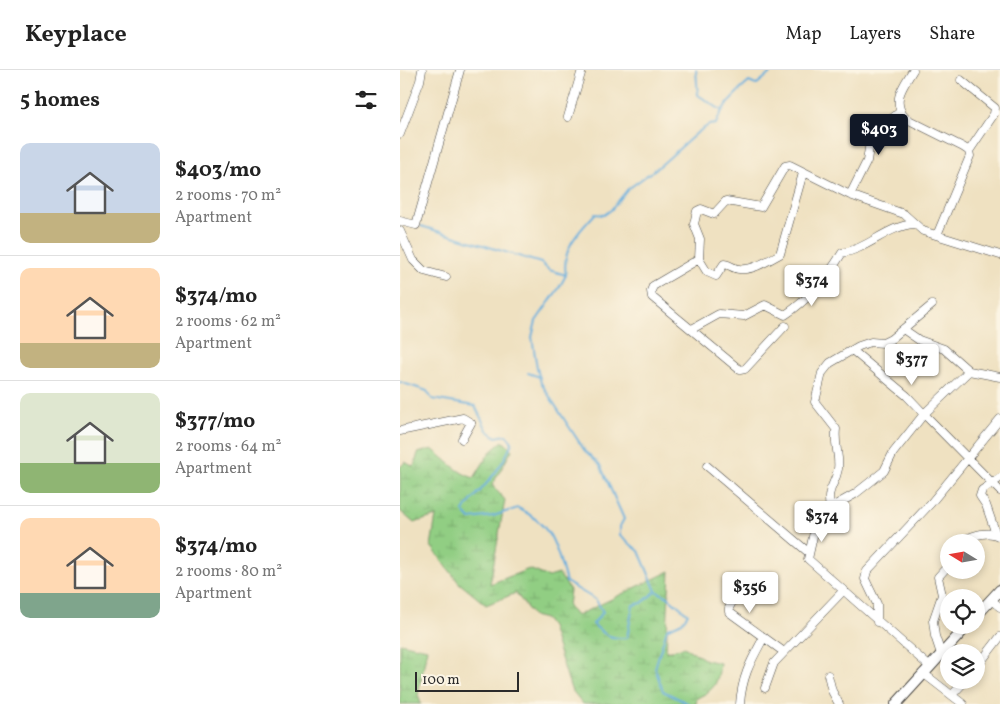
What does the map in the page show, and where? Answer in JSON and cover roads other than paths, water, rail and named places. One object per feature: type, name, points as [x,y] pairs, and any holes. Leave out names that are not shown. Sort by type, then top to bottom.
[{"type":"street","points":[[400,134],[420,81],[422,70]]},
{"type":"street","points":[[400,221],[416,225],[460,70]]},
{"type":"street","points":[[568,117],[582,70]]},
{"type":"street","points":[[913,70],[899,94],[897,101],[900,112],[905,118],[969,151]]},
{"type":"street","points":[[937,235],[946,210],[969,161],[969,151],[994,114],[995,108],[961,80]]},
{"type":"street","points":[[850,195],[867,161],[872,135],[900,112]]},
{"type":"street","points":[[803,173],[780,254],[767,262],[744,269],[737,270],[724,264],[716,276],[708,272],[699,259],[700,239],[694,224],[697,211],[701,209],[714,214],[726,201],[761,207],[785,166],[790,165],[850,195],[904,214],[923,231],[1000,254]]},
{"type":"street","points":[[692,329],[719,314],[744,316],[765,305],[785,316],[811,293],[833,268],[842,252],[852,252],[892,230],[914,224]]},
{"type":"street","points":[[400,231],[412,260],[424,271],[446,277]]},
{"type":"street","points":[[699,259],[653,286],[652,296],[740,370],[745,369],[784,326]]},
{"type":"street","points":[[830,508],[828,493],[838,472],[839,462],[834,448],[836,429],[815,400],[822,373],[830,363],[852,350],[871,342],[883,343],[932,305]]},
{"type":"street","points":[[902,329],[919,340],[944,349],[969,371],[1000,377]]},
{"type":"street","points":[[852,350],[907,396],[1000,491]]},
{"type":"street","points":[[963,704],[844,590],[808,559],[808,552],[818,524],[830,508],[855,494],[884,471],[894,453],[924,414],[969,371]]},
{"type":"street","points":[[400,431],[463,418],[471,423],[462,439]]},
{"type":"street","points":[[877,622],[877,604],[865,579],[867,571],[932,503],[1000,419]]},
{"type":"street","points":[[707,466],[808,552]]},
{"type":"street","points":[[985,536],[998,536],[986,505],[980,496],[1000,478]]},
{"type":"street","points":[[940,574],[938,576],[942,595],[933,616],[935,636],[940,651]]},
{"type":"street","points":[[734,578],[740,588],[729,608],[729,612],[784,652]]},
{"type":"street","points":[[764,688],[774,663],[844,590]]},
{"type":"street","points":[[985,606],[1000,590]]},
{"type":"street","points":[[991,600],[1000,607]]},
{"type":"street","points":[[950,644],[960,634]]},
{"type":"street","points":[[740,704],[741,686],[746,669],[764,637]]},
{"type":"street","points":[[985,657],[1000,638]]},
{"type":"street","points":[[896,704],[940,655]]},
{"type":"street","points":[[828,676],[832,691],[839,704]]},
{"type":"street","points":[[952,695],[958,689]]},
{"type":"waterway","points":[[696,70],[698,95],[721,110]]},
{"type":"waterway","points":[[566,275],[566,257],[569,249],[577,234],[595,214],[604,215],[611,210],[628,189],[661,165],[698,132],[709,125],[716,124],[725,106],[749,82],[756,85],[774,70]]},
{"type":"waterway","points":[[421,226],[541,263],[549,270],[566,275],[536,321],[532,337],[541,383],[585,451],[600,465],[624,519],[620,526],[620,536],[639,551],[656,591],[668,597],[688,614],[682,622],[667,629],[655,668],[663,691],[689,704]]},
{"type":"waterway","points":[[528,373],[540,377]]},
{"type":"waterway","points":[[400,382],[427,391],[432,399],[475,406],[487,430],[496,437],[506,435],[512,442],[497,471],[463,511],[470,519],[493,516],[518,508],[539,522],[552,539],[566,582],[596,600],[603,612],[593,624],[601,631],[608,636],[627,638],[633,605],[642,603],[656,591]]}]
